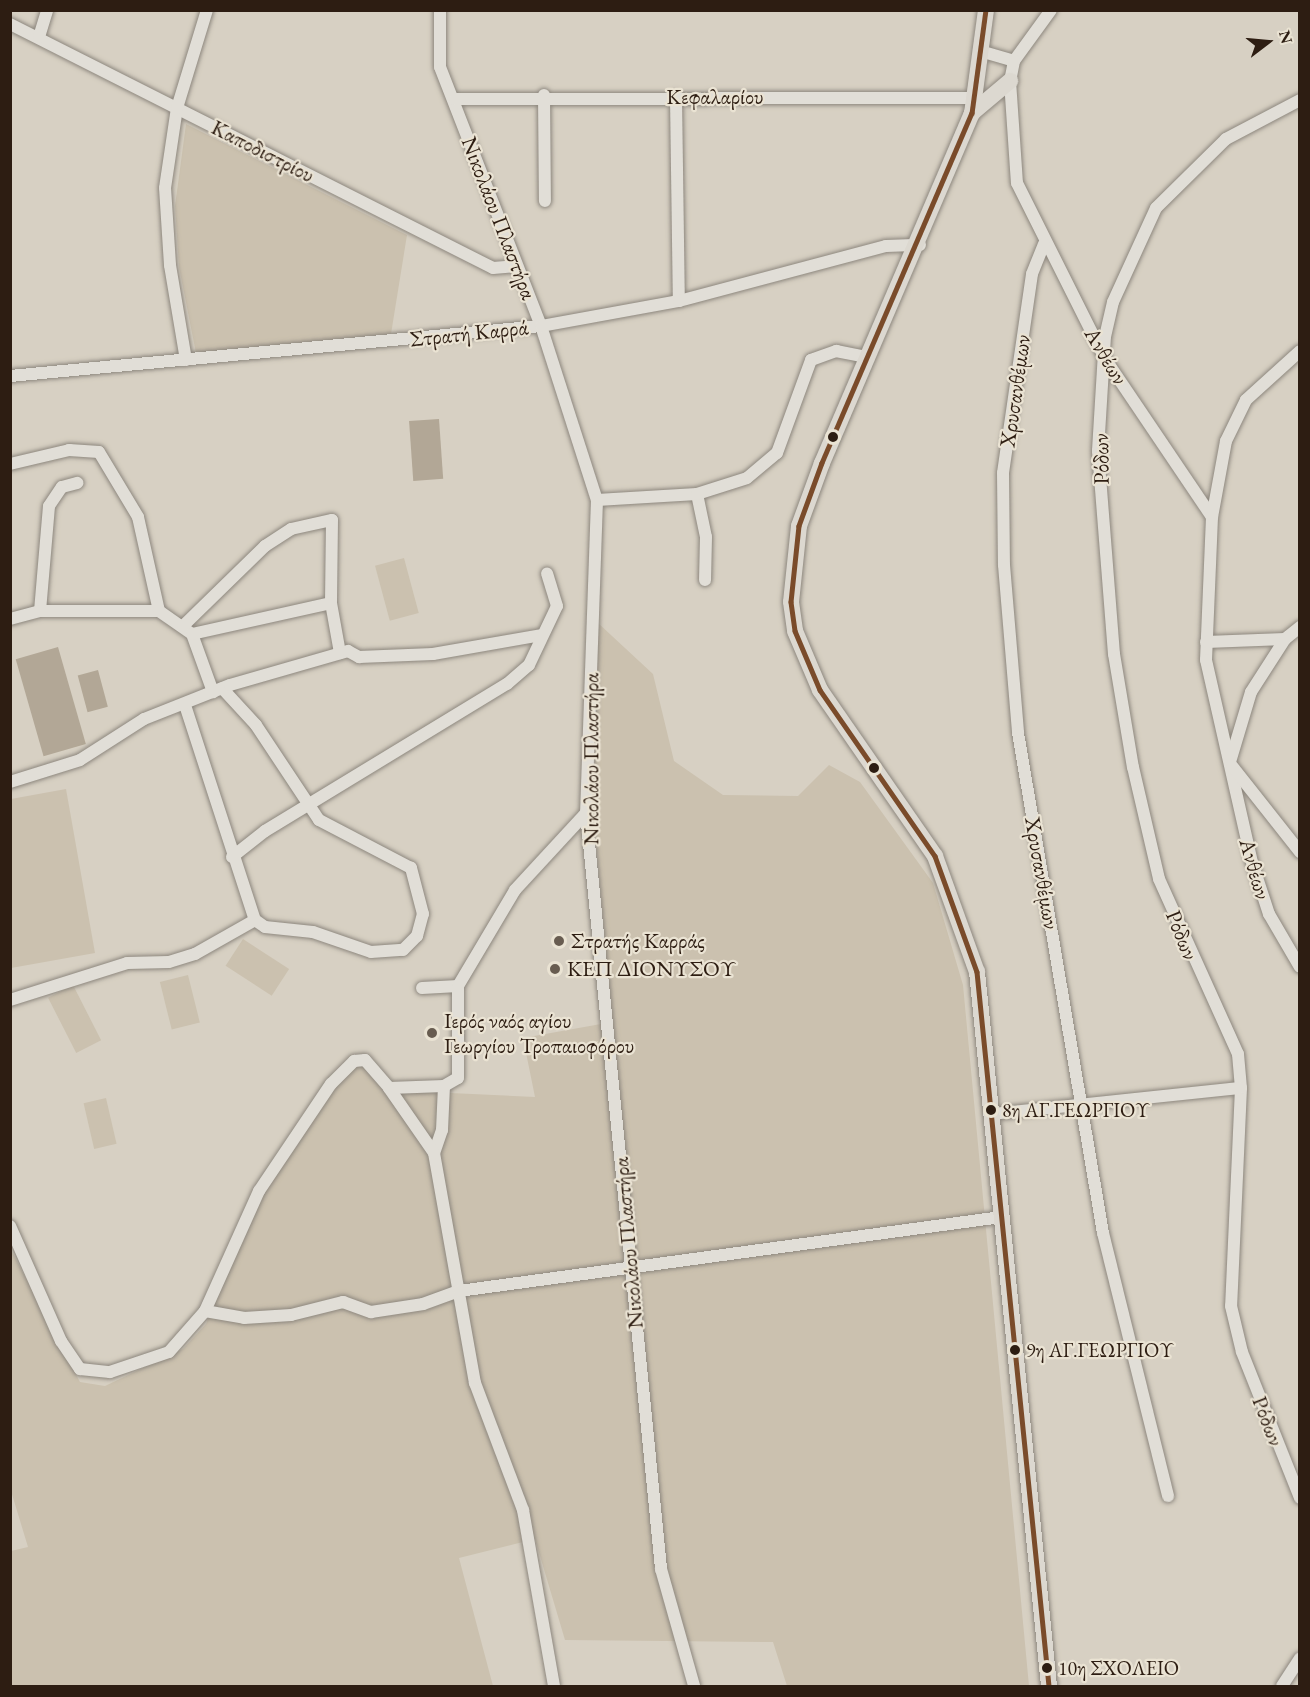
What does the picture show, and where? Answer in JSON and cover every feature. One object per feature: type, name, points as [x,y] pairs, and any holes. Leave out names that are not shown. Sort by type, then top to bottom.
[{"type":"main road","points":[[986,10],[974,106],[920,245],[868,357],[799,526],[791,566],[795,631],[820,690],[935,856],[950,890],[976,972],[992,1114],[1047,1686]]},
{"type":"main road","points":[[974,106],[1010,81]]},
{"type":"street","points":[[39,37],[47,10]]},
{"type":"street","points":[[186,360],[166,208],[177,108],[207,10]]},
{"type":"street","name":"Νικολάου Πλαστήρα","points":[[440,10],[438,58],[516,266],[541,326],[597,500],[586,813],[661,1569],[694,1686]]},
{"type":"street","points":[[980,51],[1014,60],[1050,10]]},
{"type":"street","name":"Καποδιστρίου","points":[[10,24],[493,268],[516,266]]},
{"type":"street","name":"Ανθέων","points":[[1014,60],[1010,81],[1017,183],[1044,244],[1104,357],[1212,517],[1206,642],[1208,679],[1269,914],[1299,967]]},
{"type":"street","points":[[544,95],[545,201]]},
{"type":"street","name":"Κεφαλαρίου","points":[[455,99],[544,95],[974,106]]},
{"type":"street","points":[[676,97],[679,301]]},
{"type":"street","name":"Ρόδων","points":[[1299,100],[1226,139],[1156,208],[1113,302],[1104,357],[1098,451],[1114,654],[1133,767],[1159,879],[1238,1054],[1241,1088],[1231,1306],[1250,1374],[1299,1498]]},
{"type":"street","name":"Χρυσανθέμων","points":[[1044,244],[1032,274],[1003,473],[1004,565],[1018,733],[1103,1233],[1168,1496]]},
{"type":"street","name":"Στρατή Καρρά","points":[[10,376],[541,326],[679,301],[886,246],[920,245]]},
{"type":"street","points":[[597,500],[697,494],[747,478],[777,453],[811,360],[836,351],[868,357]]},
{"type":"street","points":[[1212,517],[1226,441],[1246,400],[1299,351]]},
{"type":"street","points":[[10,464],[69,450],[99,452],[138,517],[159,611]]},
{"type":"street","points":[[40,611],[49,506],[62,487],[77,483]]},
{"type":"street","points":[[697,494],[706,537],[705,580]]},
{"type":"street","points":[[187,630],[265,546],[291,529],[332,520],[331,603],[340,653]]},
{"type":"street","points":[[232,857],[308,806],[507,684],[529,665],[557,606],[547,574]]},
{"type":"street","points":[[187,630],[331,603]]},
{"type":"street","points":[[10,619],[40,611],[159,611],[187,630],[218,690],[256,725],[308,806],[346,838],[411,868],[422,896],[417,936],[403,950],[385,954],[313,932],[265,927],[255,920],[232,857],[185,705]]},
{"type":"street","points":[[1230,763],[1251,692],[1285,639],[1299,627]]},
{"type":"street","points":[[10,782],[80,760],[144,718],[185,705],[218,690],[340,653],[433,654],[542,635]]},
{"type":"street","points":[[1206,642],[1285,639]]},
{"type":"street","name":"Ανθέων","points":[[1230,763],[1299,852]]},
{"type":"street","points":[[389,1088],[444,1086],[462,1071],[458,986],[515,890],[586,813]]},
{"type":"street","points":[[10,1000],[127,963],[169,962],[195,954],[255,920]]},
{"type":"street","points":[[422,988],[458,986]]},
{"type":"street","points":[[10,1226],[61,1341],[84,1371],[110,1372],[169,1352],[205,1311],[258,1191],[331,1084],[361,1059],[389,1088],[434,1153],[475,1383],[525,1520],[555,1686]]},
{"type":"street","points":[[434,1153],[442,1130],[444,1086]]},
{"type":"street","points":[[992,1114],[1241,1088]]},
{"type":"street","points":[[205,1311],[244,1317],[291,1315],[343,1302],[370,1312],[423,1304],[459,1291],[1001,1218]]},
{"type":"street","points":[[1282,1686],[1299,1658]]},
{"type":"shaded area","points":[[186,124],[407,235],[391,334],[196,353],[179,267],[175,206]]},
{"type":"shaded area","points":[[439,419],[443,479],[413,481],[409,421]]},
{"type":"shaded area","points":[[404,558],[419,613],[390,621],[375,566]]},
{"type":"shaded area","points":[[598,623],[653,674],[674,761],[723,795],[798,796],[829,765],[860,782],[933,883],[963,985],[1029,1686],[787,1686],[773,1642],[565,1640],[535,1539],[459,1558],[493,1686],[11,1686],[11,1551],[28,1547],[11,1491],[10,1248],[80,1382],[105,1386],[183,1349],[206,1324],[246,1223],[287,1152],[347,1071],[362,1062],[386,1090],[535,1097],[523,1038],[612,1022],[594,818]]},
{"type":"shaded area","points":[[58,647],[86,744],[44,756],[16,659]]},
{"type":"shaded area","points":[[98,670],[108,707],[88,712],[78,675]]},
{"type":"shaded area","points":[[66,789],[95,953],[11,968],[11,799]]},
{"type":"shaded area","points":[[243,939],[289,969],[272,996],[226,966]]},
{"type":"shaded area","points":[[188,975],[200,1023],[172,1030],[160,982]]},
{"type":"shaded area","points":[[73,985],[101,1040],[76,1053],[48,998]]},
{"type":"shaded area","points":[[106,1098],[117,1144],[94,1149],[84,1103]]},
{"type":"transit line","points":[[986,10],[972,113],[822,463],[799,526],[791,602],[795,631],[820,690],[935,856],[977,972],[1049,1686]]},
{"type":"place","name":"Στρατής Καρράς","points":[[559,941]]},
{"type":"place","name":"ΚΕΠ ΔΙΟΝΥΣΟΥ","points":[[555,969]]},
{"type":"place","name":"Ιερός ναός αγίου Γεωργίου Τροπαιοφόρου","points":[[432,1033]]},
{"type":"place","name":"8η ΑΓ.ΓΕΩΡΓΙΟΥ","points":[[991,1110]]},
{"type":"place","name":"9η ΑΓ.ΓΕΩΡΓΙΟΥ","points":[[1015,1350]]},
{"type":"place","name":"10η ΣΧΟΛΕΙΟ","points":[[1047,1668]]}]
